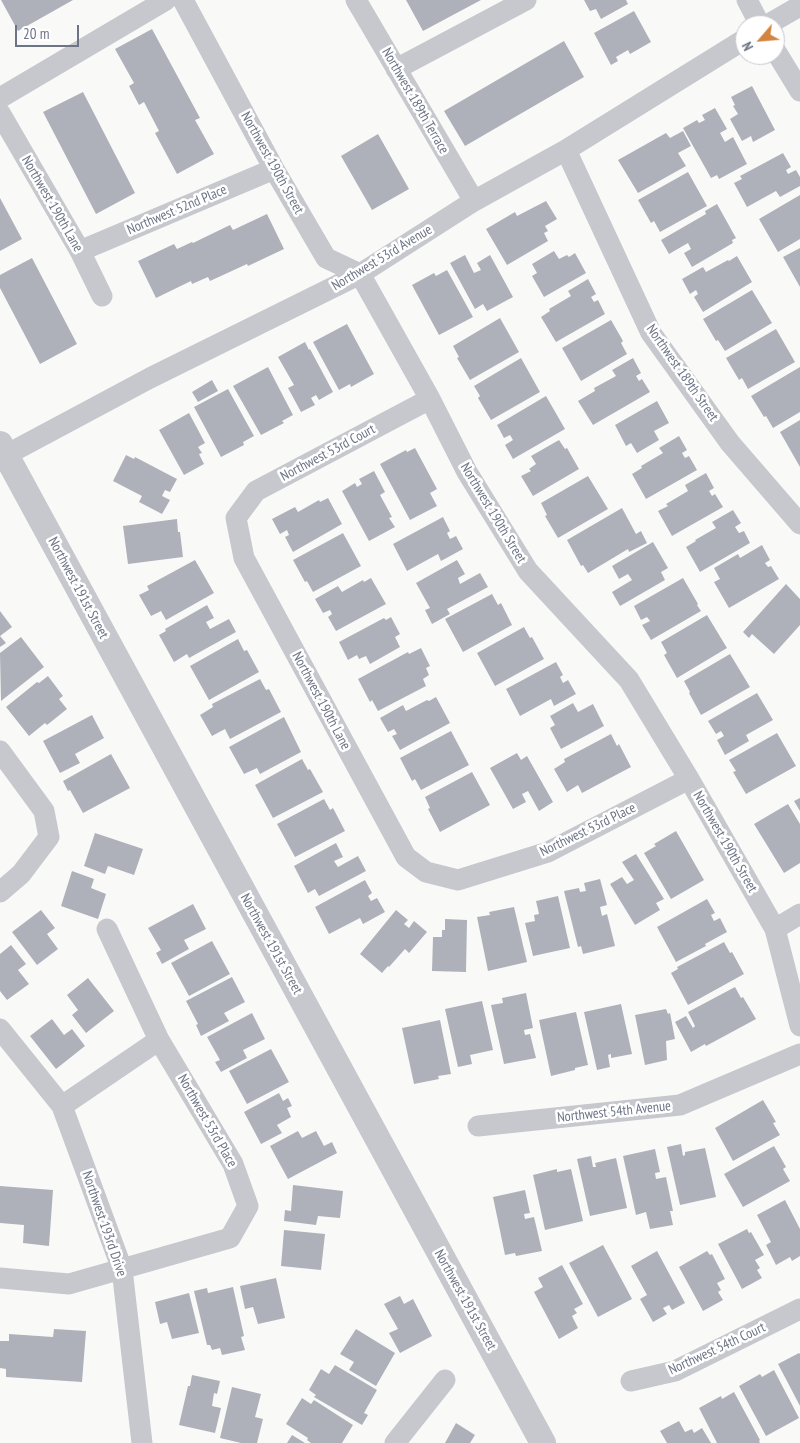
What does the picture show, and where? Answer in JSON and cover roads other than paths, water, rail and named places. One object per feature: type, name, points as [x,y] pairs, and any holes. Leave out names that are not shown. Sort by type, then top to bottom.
[{"type":"street","points":[[0,98],[166,0]]},
{"type":"street","name":"Northwest 190th Street","points":[[183,0],[274,169],[326,258],[360,274],[430,399],[467,472],[528,571],[629,680],[689,779],[775,928],[800,1026]]},
{"type":"street","name":"Northwest 189th Terrace","points":[[356,0],[474,201]]},
{"type":"street","points":[[396,69],[526,0]]},
{"type":"street","points":[[747,0],[755,15]]},
{"type":"street","points":[[784,15],[800,6]]},
{"type":"street","name":"Northwest 53rd Avenue","points":[[3,450],[360,274],[474,201],[566,150],[735,45]]},
{"type":"street","points":[[784,65],[800,91]]},
{"type":"street","name":"Northwest 190th Lane","points":[[0,113],[80,251],[102,296]]},
{"type":"street","name":"Northwest 189th Street","points":[[566,150],[651,333],[730,443],[800,524]]},
{"type":"street","name":"Northwest 52nd Place","points":[[80,251],[274,169]]},
{"type":"street","name":"Northwest 53rd Court","points":[[236,518],[256,491],[430,399]]},
{"type":"street","name":"Northwest 191st Street","points":[[3,450],[543,1443]]},
{"type":"street","name":"Northwest 190th Lane","points":[[236,518],[244,558],[406,857],[426,872]]},
{"type":"street","points":[[0,751],[44,811],[48,838],[21,874],[0,892]]},
{"type":"street","name":"Northwest 53rd Place","points":[[426,872],[458,880],[548,852],[689,779]]},
{"type":"street","points":[[775,928],[800,914]]},
{"type":"street","name":"Northwest 53rd Place","points":[[0,1278],[69,1284],[230,1238],[248,1206],[233,1164],[159,1040],[107,928]]},
{"type":"street","name":"Northwest 193rd Drive","points":[[0,1029],[62,1106],[122,1269],[142,1443]]},
{"type":"street","points":[[62,1106],[159,1040]]},
{"type":"street","name":"Northwest 54th Avenue","points":[[478,1126],[680,1105],[800,1054]]},
{"type":"street","name":"Northwest 54th Court","points":[[631,1381],[675,1371],[800,1309]]},
{"type":"street","points":[[395,1443],[445,1380]]}]
